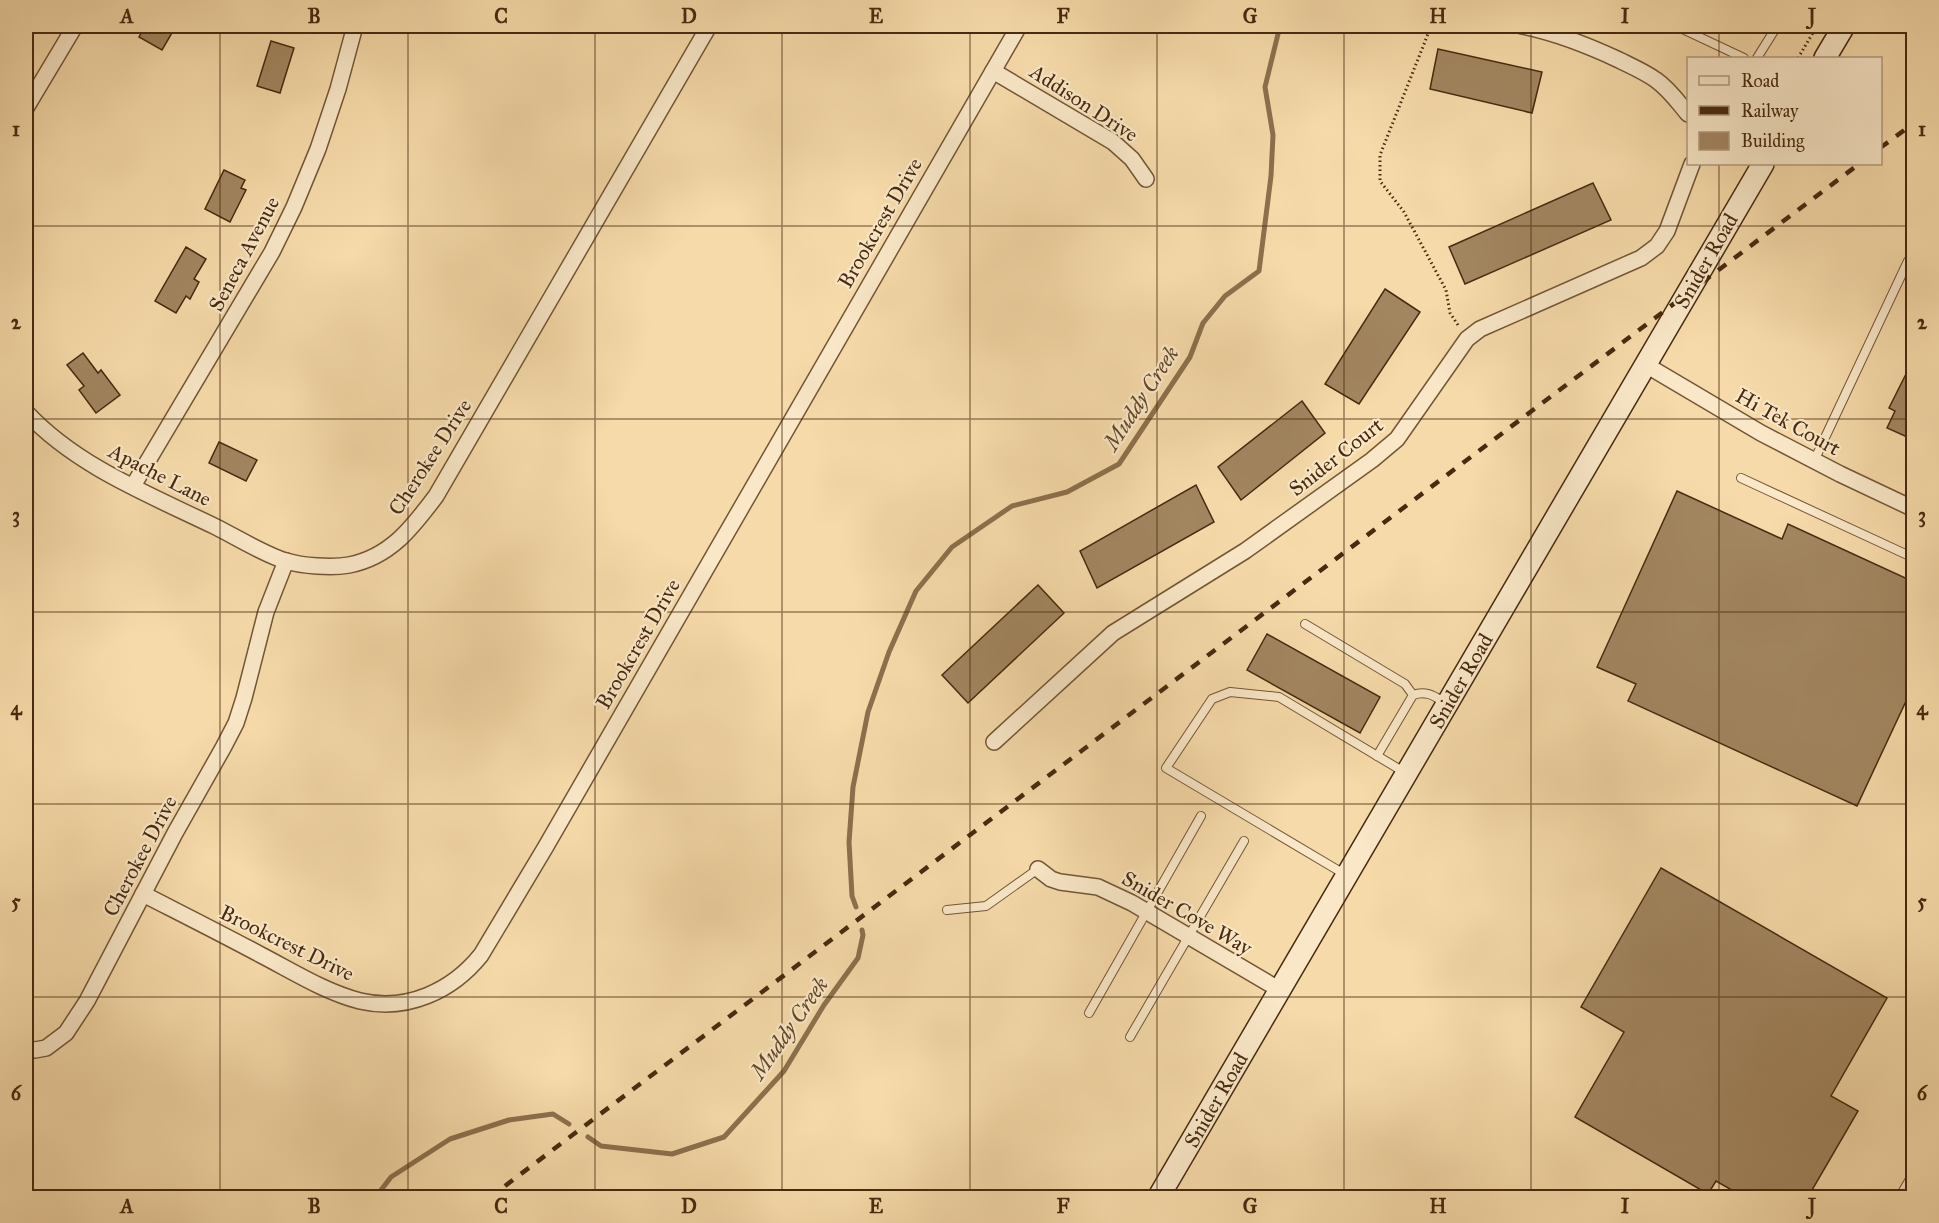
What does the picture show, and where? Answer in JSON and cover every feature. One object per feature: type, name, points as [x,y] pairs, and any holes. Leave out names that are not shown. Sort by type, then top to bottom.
[{"type":"street","points":[[26,108],[75,26]]},
{"type":"street","name":"Seneca Avenue","points":[[133,486],[272,252],[294,207],[318,149],[335,99],[355,26]]},
{"type":"street","name":"Cherokee Drive","points":[[26,1049],[46,1048],[66,1033],[87,1001],[236,723],[266,612],[286,561],[333,567],[359,562],[389,549],[413,527],[436,496],[455,464],[650,124],[709,26]]},
{"type":"street","name":"Brookcrest Drive","points":[[143,894],[304,977],[361,1001],[384,1004],[420,999],[454,982],[473,965],[545,848],[1019,26]]},
{"type":"street","points":[[1522,26],[1551,32],[1583,43],[1641,71],[1656,80],[1687,112]]},
{"type":"street","points":[[1826,57],[1844,26]]},
{"type":"street","name":"Addison Drive","points":[[993,70],[1113,142],[1132,159],[1146,179]]},
{"type":"street","name":"Snider Court","points":[[994,742],[1113,633],[1245,551],[1372,460],[1397,439],[1467,339],[1480,329],[1641,258],[1657,246],[1667,231],[1692,165]]},
{"type":"street","name":"Snider Road","points":[[1158,1197],[1762,165]]},
{"type":"street","name":"Hi Tek Court","points":[[1646,364],[1761,433],[1914,509]]},
{"type":"street","name":"Apache Lane","points":[[26,412],[62,445],[94,465],[286,561]]},
{"type":"street","name":"Snider Cove Way","points":[[1038,869],[1051,879],[1060,882],[1086,884],[1109,891],[1280,990]]},
{"type":"lane","points":[[1676,26],[1742,57]]},
{"type":"lane","points":[[1758,57],[1777,26]]},
{"type":"lane","points":[[1814,460],[1908,261]]},
{"type":"lane","points":[[1741,478],[1914,558]]},
{"type":"lane","points":[[1305,624],[1405,684],[1413,695]]},
{"type":"lane","points":[[1347,875],[1166,768],[1212,699],[1230,692],[1279,697],[1407,773]]},
{"type":"lane","points":[[1377,756],[1413,695],[1421,692],[1430,694],[1447,704]]},
{"type":"lane","points":[[1089,1013],[1201,816]]},
{"type":"lane","points":[[1130,1037],[1245,842]]},
{"type":"lane","points":[[946,910],[987,906],[1038,869]]},
{"type":"lane","points":[[1899,1197],[1914,1172]]},
{"type":"path","points":[[1437,26],[1428,34],[1380,155],[1380,181],[1404,212],[1446,290],[1450,313],[1467,339]]},
{"type":"path","points":[[1799,57],[1817,26]]},
{"type":"building","points":[[145,26],[176,26],[162,50],[139,37]]},
{"type":"building","points":[[271,41],[294,48],[280,93],[257,86]]},
{"type":"building","points":[[1438,49],[1542,72],[1532,113],[1430,89]]},
{"type":"building","points":[[224,170],[245,180],[241,188],[246,190],[230,222],[205,209]]},
{"type":"building","points":[[1593,183],[1611,220],[1465,284],[1449,247]]},
{"type":"building","points":[[186,247],[206,259],[194,279],[199,282],[190,299],[186,296],[176,313],[155,301]]},
{"type":"building","points":[[1385,289],[1420,312],[1359,404],[1325,384]]},
{"type":"building","points":[[83,353],[98,373],[101,370],[120,395],[96,413],[79,390],[84,386],[67,365]]},
{"type":"building","points":[[1914,358],[1914,440],[1887,428],[1895,411],[1889,408]]},
{"type":"building","points":[[1302,401],[1325,433],[1241,500],[1218,467]]},
{"type":"building","points":[[219,442],[257,460],[246,481],[209,463]]},
{"type":"building","points":[[1196,485],[1214,522],[1097,588],[1080,551]]},
{"type":"building","points":[[1677,491],[1782,539],[1788,524],[1914,582],[1914,684],[1857,806],[1628,701],[1636,684],[1597,667]]},
{"type":"building","points":[[1038,585],[1064,613],[968,703],[942,675]]},
{"type":"building","points":[[1267,634],[1380,697],[1360,733],[1247,670]]},
{"type":"building","points":[[1661,868],[1887,998],[1831,1096],[1858,1111],[1808,1197],[1744,1197],[1716,1181],[1708,1194],[1575,1117],[1624,1032],[1581,1007]]},
{"type":"waterway","name":"Muddy Creek","points":[[856,907],[852,896],[849,842],[853,787],[868,712],[889,652],[916,591],[952,547],[1012,506],[1067,492],[1119,464],[1190,357],[1203,323],[1225,296],[1259,271],[1271,176],[1273,135],[1265,87],[1279,30],[1284,26]]},
{"type":"waterway","name":"Muddy Creek","points":[[588,1137],[601,1146],[672,1154],[724,1137],[784,1071],[824,1005],[858,958],[862,930]]},
{"type":"waterway","name":"Muddy Creek","points":[[375,1198],[391,1177],[450,1139],[509,1120],[553,1114],[569,1124]]},
{"type":"railway","points":[[1882,147],[1914,123]]},
{"type":"railway","points":[[489,1198],[1858,165]]}]
